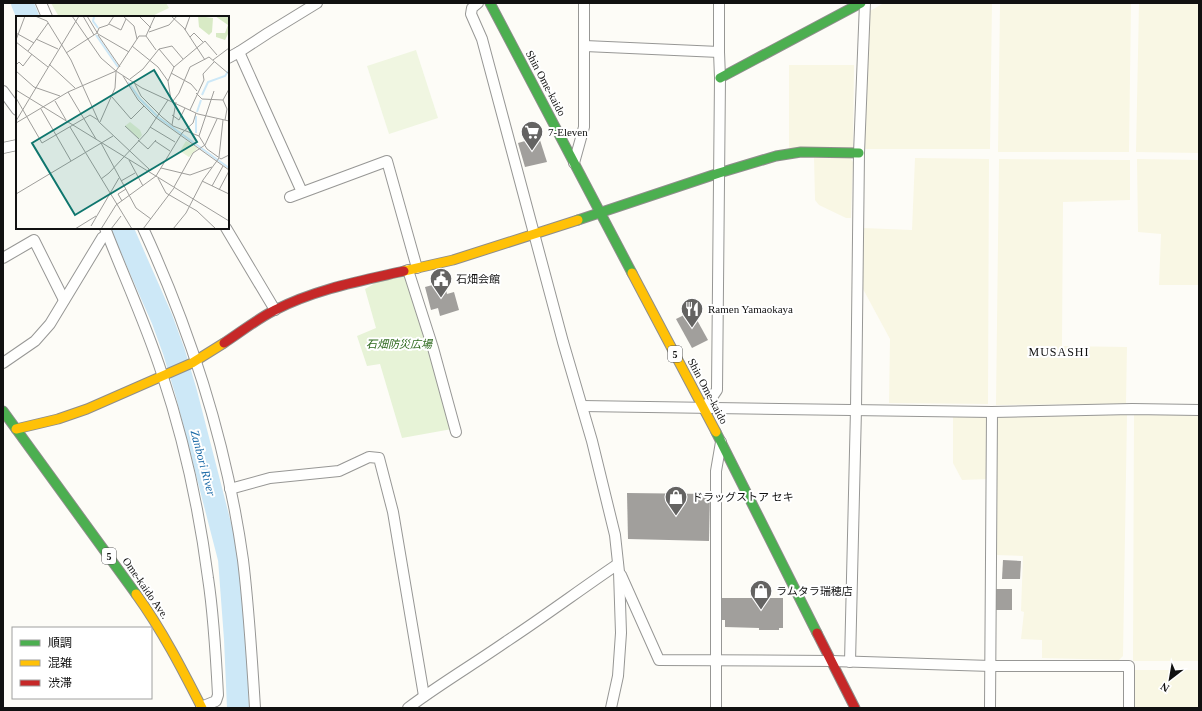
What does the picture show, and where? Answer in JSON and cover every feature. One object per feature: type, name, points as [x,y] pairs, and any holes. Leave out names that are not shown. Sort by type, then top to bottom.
[{"type":"main road","name":"Shin Ome-kaido","points":[[490,3],[704,409],[855,708]]},
{"type":"main road","points":[[720,78],[861,3]]},
{"type":"main road","points":[[16,429],[58,419],[87,409],[194,362],[275,310],[316,292],[344,284],[453,260],[776,156],[801,152],[859,154]]},
{"type":"main road","name":"Ome-kaido Ave.","points":[[4,415],[16,429],[152,616],[172,649],[201,707]]},
{"type":"street","points":[[41,3],[47,16]]},
{"type":"street","points":[[229,57],[317,3]]},
{"type":"street","points":[[478,3],[472,8],[471,14],[482,39],[563,342],[582,406],[615,535],[619,568],[621,648],[618,676],[611,708]]},
{"type":"street","points":[[574,163],[584,127],[584,3]]},
{"type":"street","points":[[704,409],[717,390],[720,173],[719,3]]},
{"type":"street","points":[[850,662],[856,409],[859,154],[865,3]]},
{"type":"street","points":[[584,46],[719,52]]},
{"type":"street","points":[[239,52],[302,192]]},
{"type":"street","points":[[3,91],[16,109]]},
{"type":"street","points":[[3,148],[16,146]]},
{"type":"street","points":[[290,197],[387,161],[433,348],[456,432]]},
{"type":"street","points":[[143,229],[175,302],[218,435],[230,489],[242,559],[255,708]]},
{"type":"street","points":[[227,229],[275,310]]},
{"type":"street","points":[[3,363],[35,341],[50,324],[106,231]]},
{"type":"street","points":[[106,231],[147,329],[164,375],[194,493],[212,606],[218,695],[216,701],[201,707]]},
{"type":"street","points":[[3,258],[34,240],[64,300]]},
{"type":"street","points":[[582,406],[704,409],[856,409],[992,412],[1132,408],[1199,410]]},
{"type":"street","points":[[990,708],[992,412]]},
{"type":"street","points":[[716,708],[716,471],[721,442]]},
{"type":"street","points":[[230,489],[270,478],[339,470],[369,457],[379,458],[393,512],[424,696]]},
{"type":"street","points":[[619,568],[659,660],[850,662],[991,666],[1129,666],[1129,708]]},
{"type":"street","points":[[408,708],[507,642],[573,594],[619,568]]},
{"type":"shaded area","points":[[884,3],[992,3],[990,149],[862,149],[863,15]]},
{"type":"shaded area","points":[[1000,3],[1131,3],[1129,152],[998,152]]},
{"type":"shaded area","points":[[1139,3],[1199,3],[1199,153],[1136,152]]},
{"type":"shaded area","points":[[789,65],[854,65],[853,148],[789,148]]},
{"type":"shaded area","points":[[814,157],[850,158],[853,162],[851,218],[846,218],[819,205],[815,200]]},
{"type":"shaded area","points":[[915,158],[989,159],[988,404],[889,403],[890,339],[863,289],[863,228],[912,230]]},
{"type":"shaded area","points":[[999,159],[1130,160],[1130,200],[1063,202],[1062,346],[1127,347],[1126,404],[996,405]]},
{"type":"shaded area","points":[[1137,159],[1199,160],[1199,341],[1198,285],[1159,285],[1161,234],[1138,232]]},
{"type":"shaded area","points":[[1134,413],[1199,416],[1199,661],[1133,661]]},
{"type":"shaded area","points":[[953,414],[984,414],[988,418],[988,479],[962,480],[953,463]]},
{"type":"shaded area","points":[[997,415],[1127,415],[1123,656],[1119,660],[1042,658],[1042,640],[1021,639],[1024,612],[1021,611],[1023,556],[996,555]]},
{"type":"shaded area","points":[[1132,670],[1199,670],[1199,708],[1132,708]]},
{"type":"green space","points":[[51,3],[166,3],[169,8],[152,16],[58,16]]},
{"type":"green space","points":[[416,50],[438,118],[389,134],[367,66]]},
{"type":"green space","name":"石畑防災広場","points":[[407,274],[452,429],[402,438],[380,364],[367,366],[357,336],[376,328],[365,289],[382,279]]},
{"type":"building","points":[[539,137],[547,162],[525,167],[518,143]]},
{"type":"building","points":[[444,282],[447,294],[454,292],[459,310],[440,316],[438,308],[431,310],[425,287]]},
{"type":"building","points":[[692,311],[708,340],[692,348],[676,319]]},
{"type":"building","points":[[627,493],[710,494],[709,541],[628,539]]},
{"type":"building","points":[[1003,560],[1021,561],[1020,579],[1002,579]]},
{"type":"building","points":[[996,589],[1012,589],[1012,610],[996,610]]},
{"type":"building","points":[[719,598],[783,598],[783,628],[779,628],[779,630],[759,630],[759,628],[725,627],[725,620],[719,620]]},
{"type":"waterway","name":"Zanbori River","points":[[22,3],[28,16]]},
{"type":"waterway","name":"Zanbori River","points":[[122,229],[162,319],[174,352],[186,392],[229,559],[238,708]]},
{"type":"traffic: fast","points":[[490,3],[632,273]]},
{"type":"traffic: fast","points":[[720,78],[861,3]]},
{"type":"traffic: fast","points":[[578,220],[719,173],[776,156],[801,152],[859,153]]},
{"type":"traffic: fast","points":[[3,411],[136,594]]},
{"type":"traffic: fast","points":[[716,432],[817,633]]},
{"type":"traffic: slow","points":[[404,271],[453,260],[578,220]]},
{"type":"traffic: slow","points":[[632,273],[716,432]]},
{"type":"traffic: slow","points":[[16,429],[58,419],[87,409],[192,363],[224,343]]},
{"type":"traffic: slow","points":[[136,594],[163,636],[202,708]]},
{"type":"traffic: jam","points":[[224,343],[262,317],[306,296],[338,286],[404,271]]},
{"type":"traffic: jam","points":[[817,633],[855,708]]},
{"type":"place","name":"7-Eleven","points":[[532,152]]},
{"type":"place","name":"石畑会館","points":[[441,298]]},
{"type":"place","name":"Ramen Yamaokaya","points":[[692,328]]},
{"type":"place","name":"ドラッグストア セキ","points":[[676,516]]},
{"type":"place","name":"ラムタラ瑞穂店","points":[[761,610]]},
{"type":"district","name":"MUSASHI","points":[[1059,352]]}]
